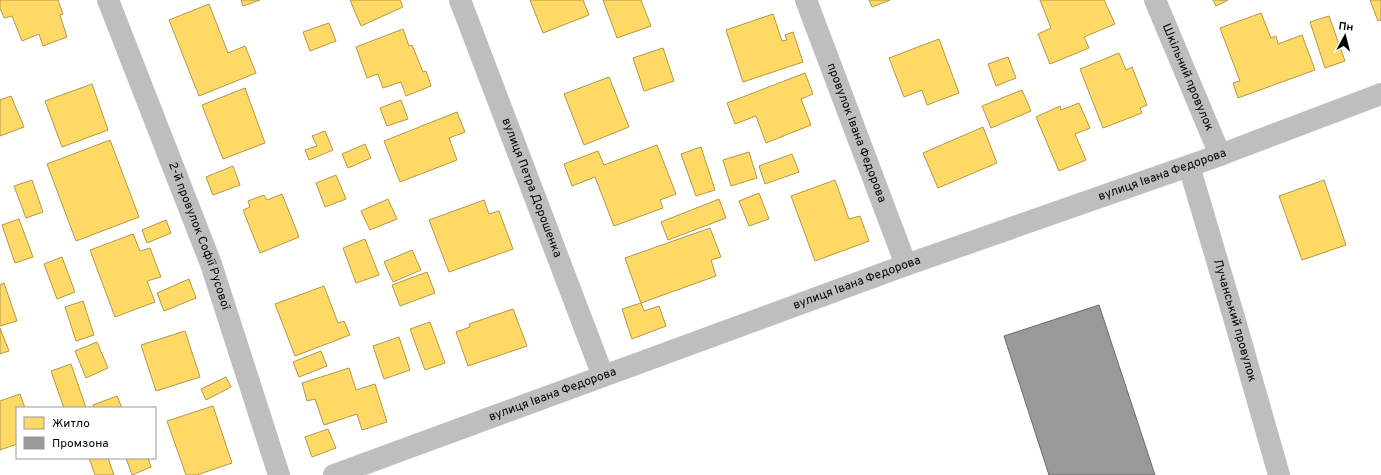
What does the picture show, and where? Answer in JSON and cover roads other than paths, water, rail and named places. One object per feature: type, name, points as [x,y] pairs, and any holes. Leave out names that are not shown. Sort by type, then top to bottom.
[{"type":"street","name":"2-й провулок Софії Русової","points":[[108,0],[211,264],[279,475]]},
{"type":"street","name":"вулиця Петра Дорошенка","points":[[460,0],[603,376]]},
{"type":"street","name":"провулок Івана Федорова","points":[[806,0],[906,265]]},
{"type":"street","name":"Шкільний провулок","points":[[1154,0],[1220,155]]},
{"type":"street","name":"вулиця Івана Федорова","points":[[334,475],[906,265],[1220,155],[1381,94]]},
{"type":"street","name":"Лучанський провулок","points":[[1189,166],[1279,475]]}]
